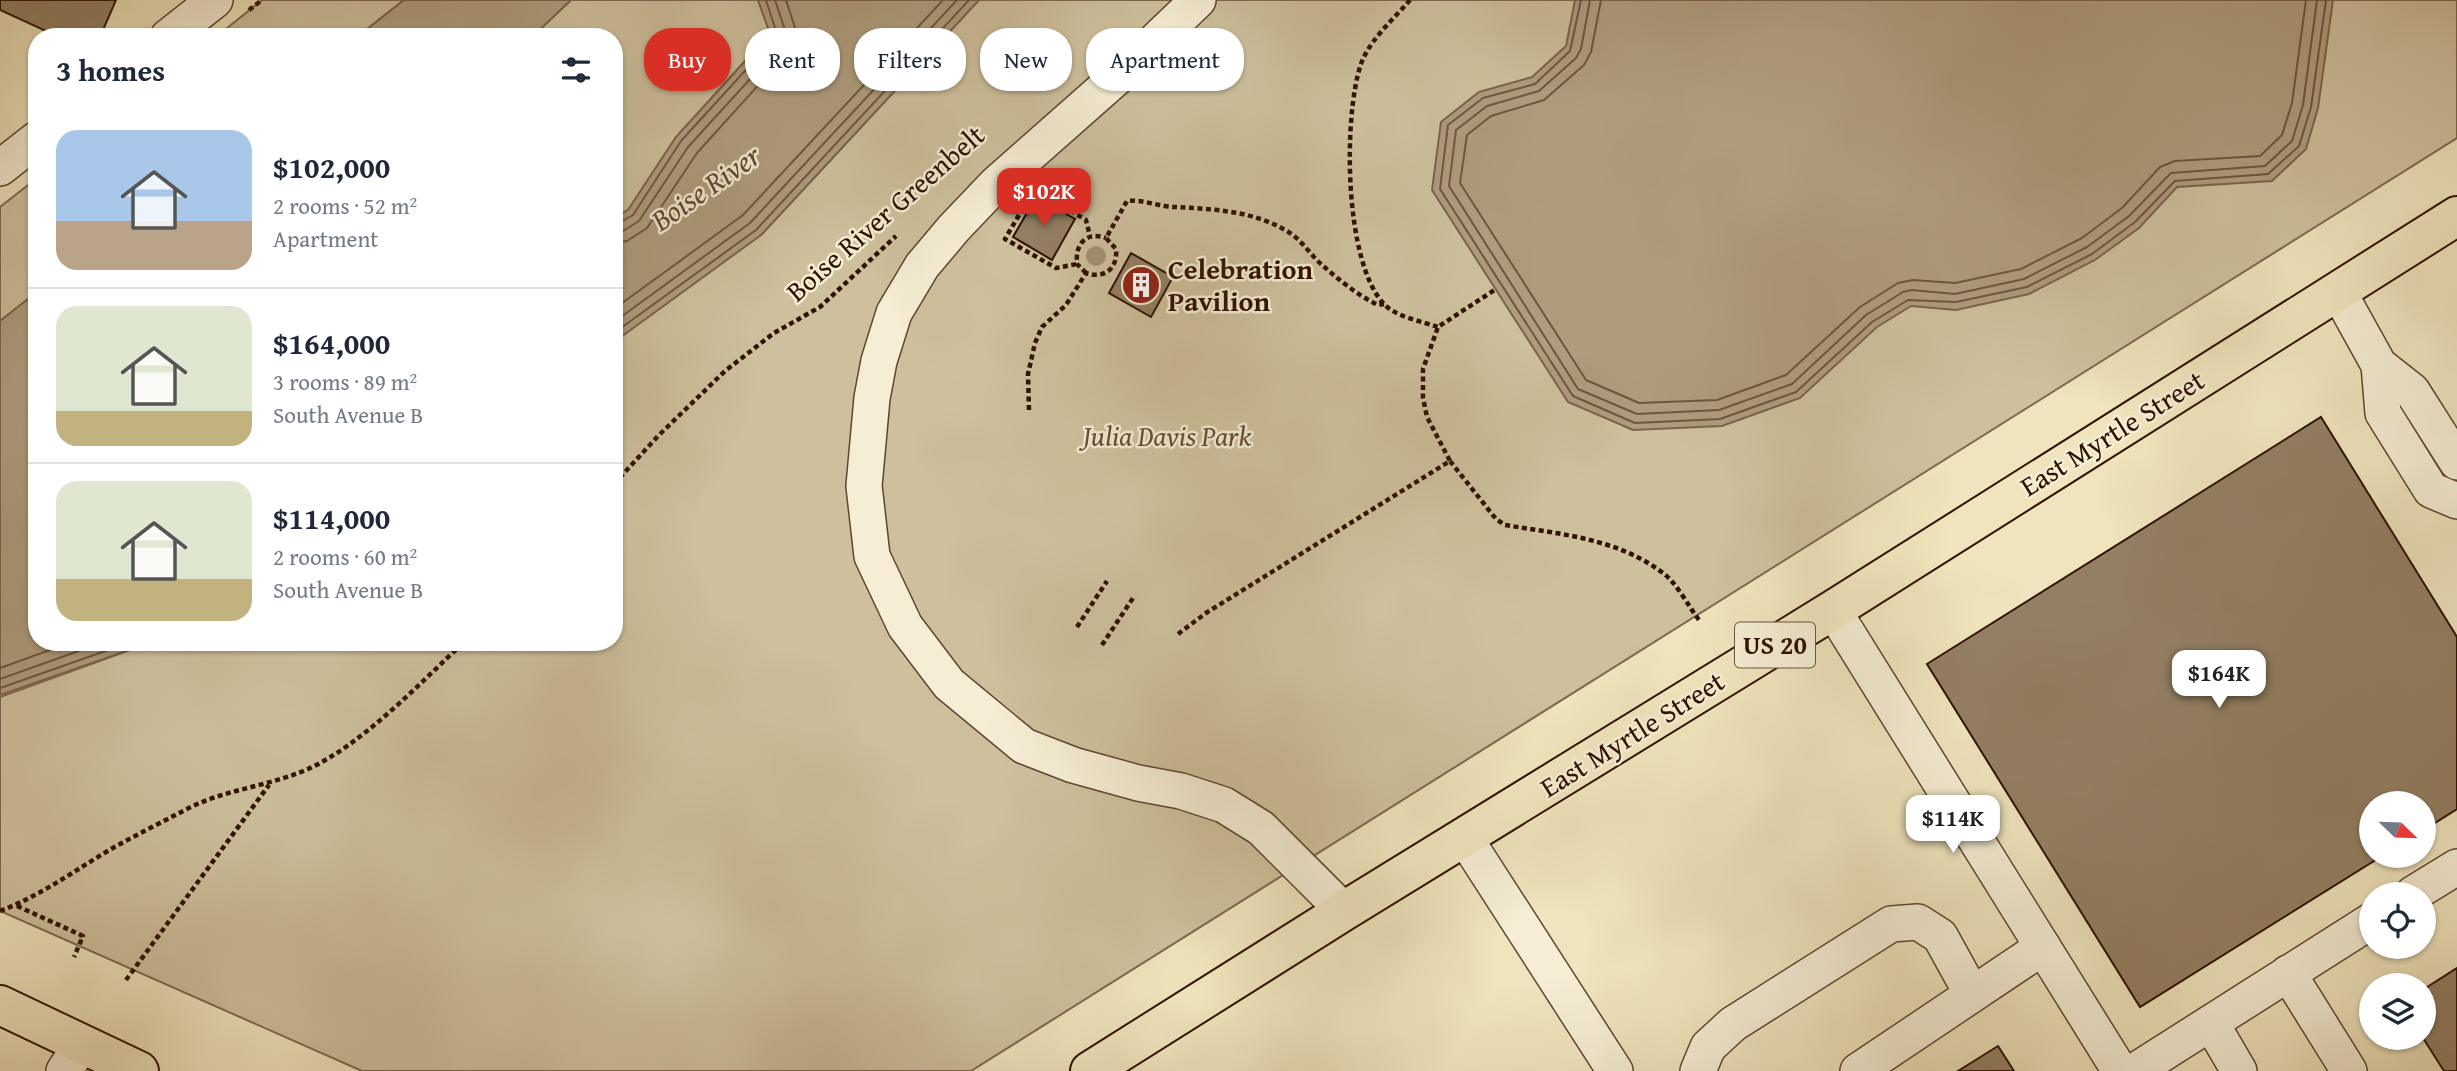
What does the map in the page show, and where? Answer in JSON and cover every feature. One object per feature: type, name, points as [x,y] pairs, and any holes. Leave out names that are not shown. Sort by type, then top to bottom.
[{"type":"main road","name":"East Myrtle Street","points":[[1090,1071],[1833,610],[2457,216]]},
{"type":"main road","points":[[0,1005],[73,1058],[137,1071]]},
{"type":"street","points":[[179,28],[215,0]]},
{"type":"street","points":[[1198,0],[1124,71],[996,184],[922,266],[901,301],[894,313],[879,361],[872,398],[864,485],[873,556],[905,626],[949,684],[1024,746],[1073,765],[1138,783],[1181,791],[1224,805],[1261,828],[1344,911]]},
{"type":"street","points":[[0,167],[28,146]]},
{"type":"street","points":[[2338,291],[2379,365],[2412,391],[2457,462]]},
{"type":"street","points":[[2379,365],[2383,413],[2431,490],[2457,501]]},
{"type":"street","points":[[1833,610],[2120,1071]]},
{"type":"street","points":[[1465,838],[1615,1071]]},
{"type":"street","points":[[2433,882],[2457,867]]},
{"type":"street","points":[[1698,1071],[1709,1047],[1732,1024],[1891,924],[1918,922],[1940,936],[1972,994]]},
{"type":"street","points":[[2135,1071],[2359,929]]},
{"type":"street","points":[[1858,1071],[2043,947]]},
{"type":"street","points":[[2288,974],[2349,1071]]},
{"type":"street","points":[[2211,1023],[2239,1071]]},
{"type":"path","points":[[1410,0],[1376,38],[1362,61],[1352,96],[1349,176],[1364,268],[1384,304],[1408,317],[1438,327]]},
{"type":"path","points":[[1035,190],[1086,220],[1090,236]]},
{"type":"path","points":[[1106,238],[1127,201],[1251,215],[1292,234],[1321,263],[1364,298],[1378,305],[1384,304]]},
{"type":"path","points":[[1021,213],[1005,239],[1056,268],[1077,264]]},
{"type":"path","name":"Boise River Greenbelt","points":[[623,474],[725,371],[774,333],[820,307],[904,229]]},
{"type":"path","points":[[1090,236],[1106,238],[1116,250],[1114,266],[1099,276],[1086,273],[1077,264],[1077,247],[1083,239],[1090,236]]},
{"type":"path","points":[[1030,410],[1028,374],[1035,343],[1042,327],[1066,305],[1086,273]]},
{"type":"path","points":[[1496,289],[1438,327],[1423,369],[1423,398],[1427,417],[1450,461],[1496,519],[1505,525],[1603,542],[1630,554],[1665,574],[1699,620]]},
{"type":"path","points":[[1178,634],[1206,613],[1450,461]]},
{"type":"path","points":[[1077,627],[1107,581]]},
{"type":"path","points":[[1102,645],[1133,598]]},
{"type":"path","points":[[0,911],[16,906],[111,849],[209,797],[270,784],[310,768],[351,744],[454,651]]},
{"type":"path","points":[[126,980],[270,784]]},
{"type":"path","points":[[16,906],[83,936],[74,957]]},
{"type":"green space","points":[[262,0],[404,0],[368,28],[227,28]]},
{"type":"green space","points":[[571,0],[758,0],[768,28],[745,28],[745,61],[731,76],[731,28],[644,28],[644,91],[718,91],[676,137],[628,210],[623,213],[623,28],[541,28]]},
{"type":"green space","name":"Julia Davis Park","points":[[979,0],[2457,0],[2457,138],[971,1071],[362,1071],[0,911],[0,697],[127,651],[623,651],[623,328],[761,235],[895,91],[966,91],[966,28],[953,28]]},
{"type":"green space","points":[[28,185],[28,299],[0,321],[0,207]]},
{"type":"water","points":[[404,0],[571,0],[541,28],[368,28]]},
{"type":"water","name":"Boise River","points":[[758,0],[979,0],[953,28],[854,28],[854,91],[895,91],[761,235],[623,335],[623,213],[628,210],[676,137],[718,91],[731,91],[731,77],[745,61],[745,91],[840,91],[840,28],[768,28]]},
{"type":"water","points":[[1575,0],[2333,0],[2318,108],[2306,149],[2272,181],[2177,187],[2139,228],[2095,260],[2029,294],[1956,310],[1911,306],[1877,327],[1800,398],[1722,426],[1633,430],[1568,402],[1432,190],[1441,122],[1479,92],[1532,77],[1566,46]]},
{"type":"water","points":[[28,299],[28,651],[126,651],[0,695],[0,321]]},
{"type":"building","points":[[0,0],[116,0],[104,28],[39,28],[0,10]]},
{"type":"building","points":[[1036,197],[1075,219],[1052,260],[1013,237]]},
{"type":"building","name":"Celebration Pavilion","points":[[1131,253],[1173,277],[1151,317],[1109,293]]},
{"type":"building","points":[[2321,417],[2457,637],[2457,809],[2436,822],[2436,791],[2359,791],[2359,868],[2363,868],[2140,1007],[1927,664]]},
{"type":"building","points":[[2457,968],[2457,1071],[2444,1071],[2431,1050],[2436,1050],[2436,981]]},
{"type":"building","points":[[1998,1046],[2014,1071],[1958,1071]]},
{"type":"place","name":"Celebration Pavilion","points":[[1141,285]]}]
